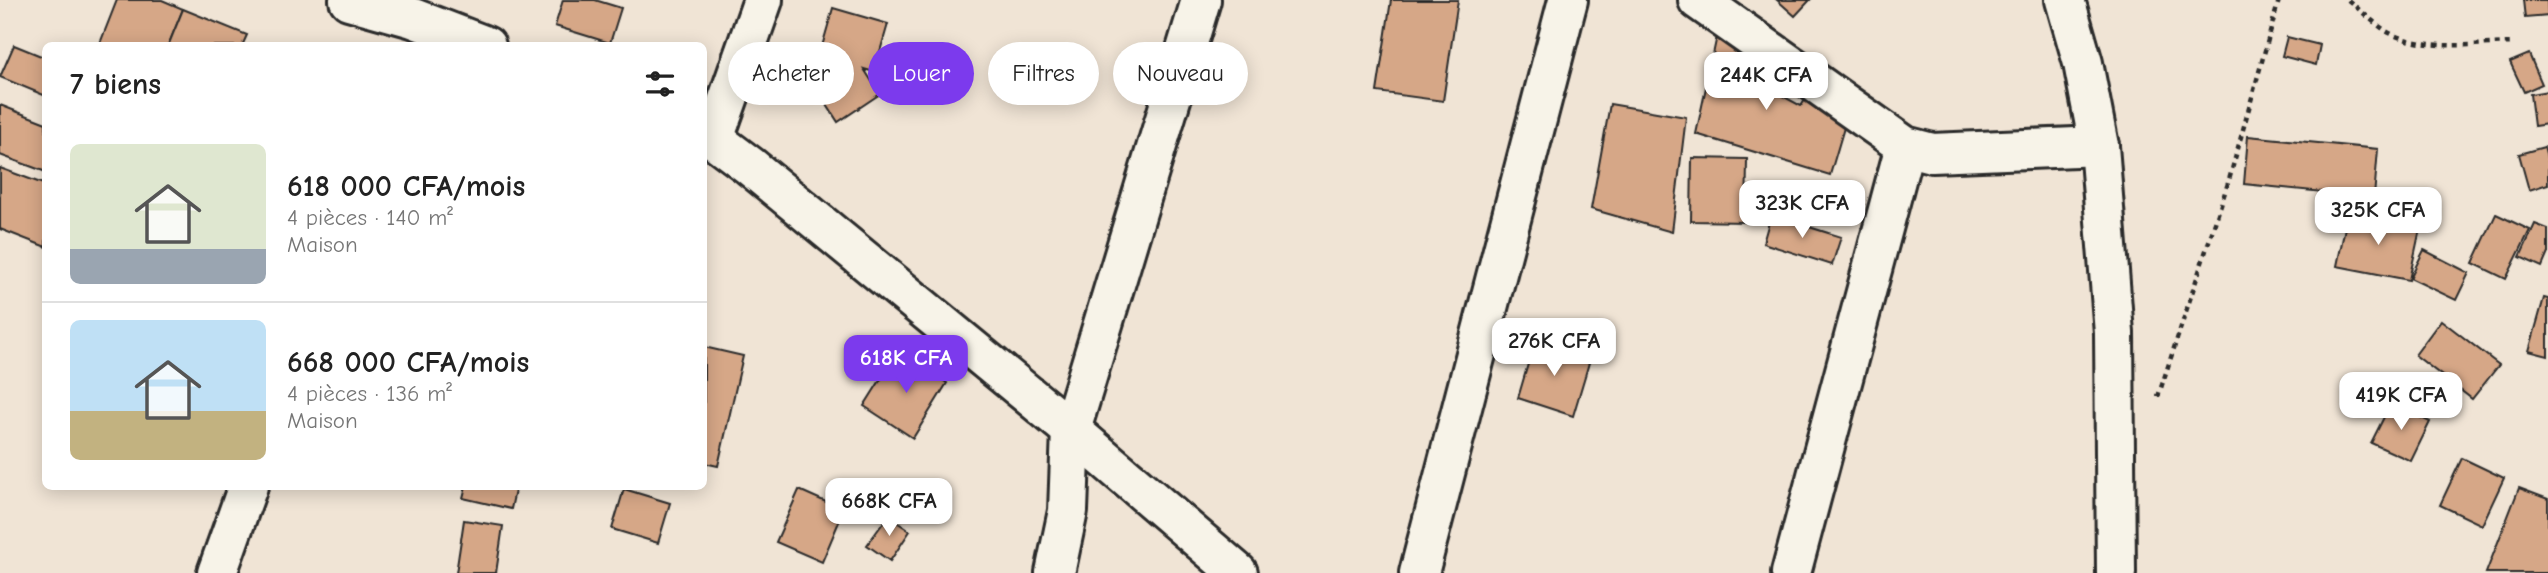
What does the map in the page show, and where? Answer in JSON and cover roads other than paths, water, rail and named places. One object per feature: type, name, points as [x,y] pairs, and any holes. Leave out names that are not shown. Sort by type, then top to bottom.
[{"type":"street","points":[[349,0],[408,32],[464,42]]},
{"type":"street","points":[[763,0],[709,136],[1071,430],[1238,573]]},
{"type":"street","points":[[1055,573],[1068,511],[1071,430],[1201,0]]},
{"type":"street","points":[[1419,573],[1568,0]]},
{"type":"street","points":[[1698,0],[1905,146],[1932,153],[2099,146]]},
{"type":"street","points":[[2065,0],[2083,63],[2099,146],[2114,333],[2116,573]]},
{"type":"street","points":[[1791,573],[1905,146]]},
{"type":"street","points":[[217,573],[247,490]]}]
